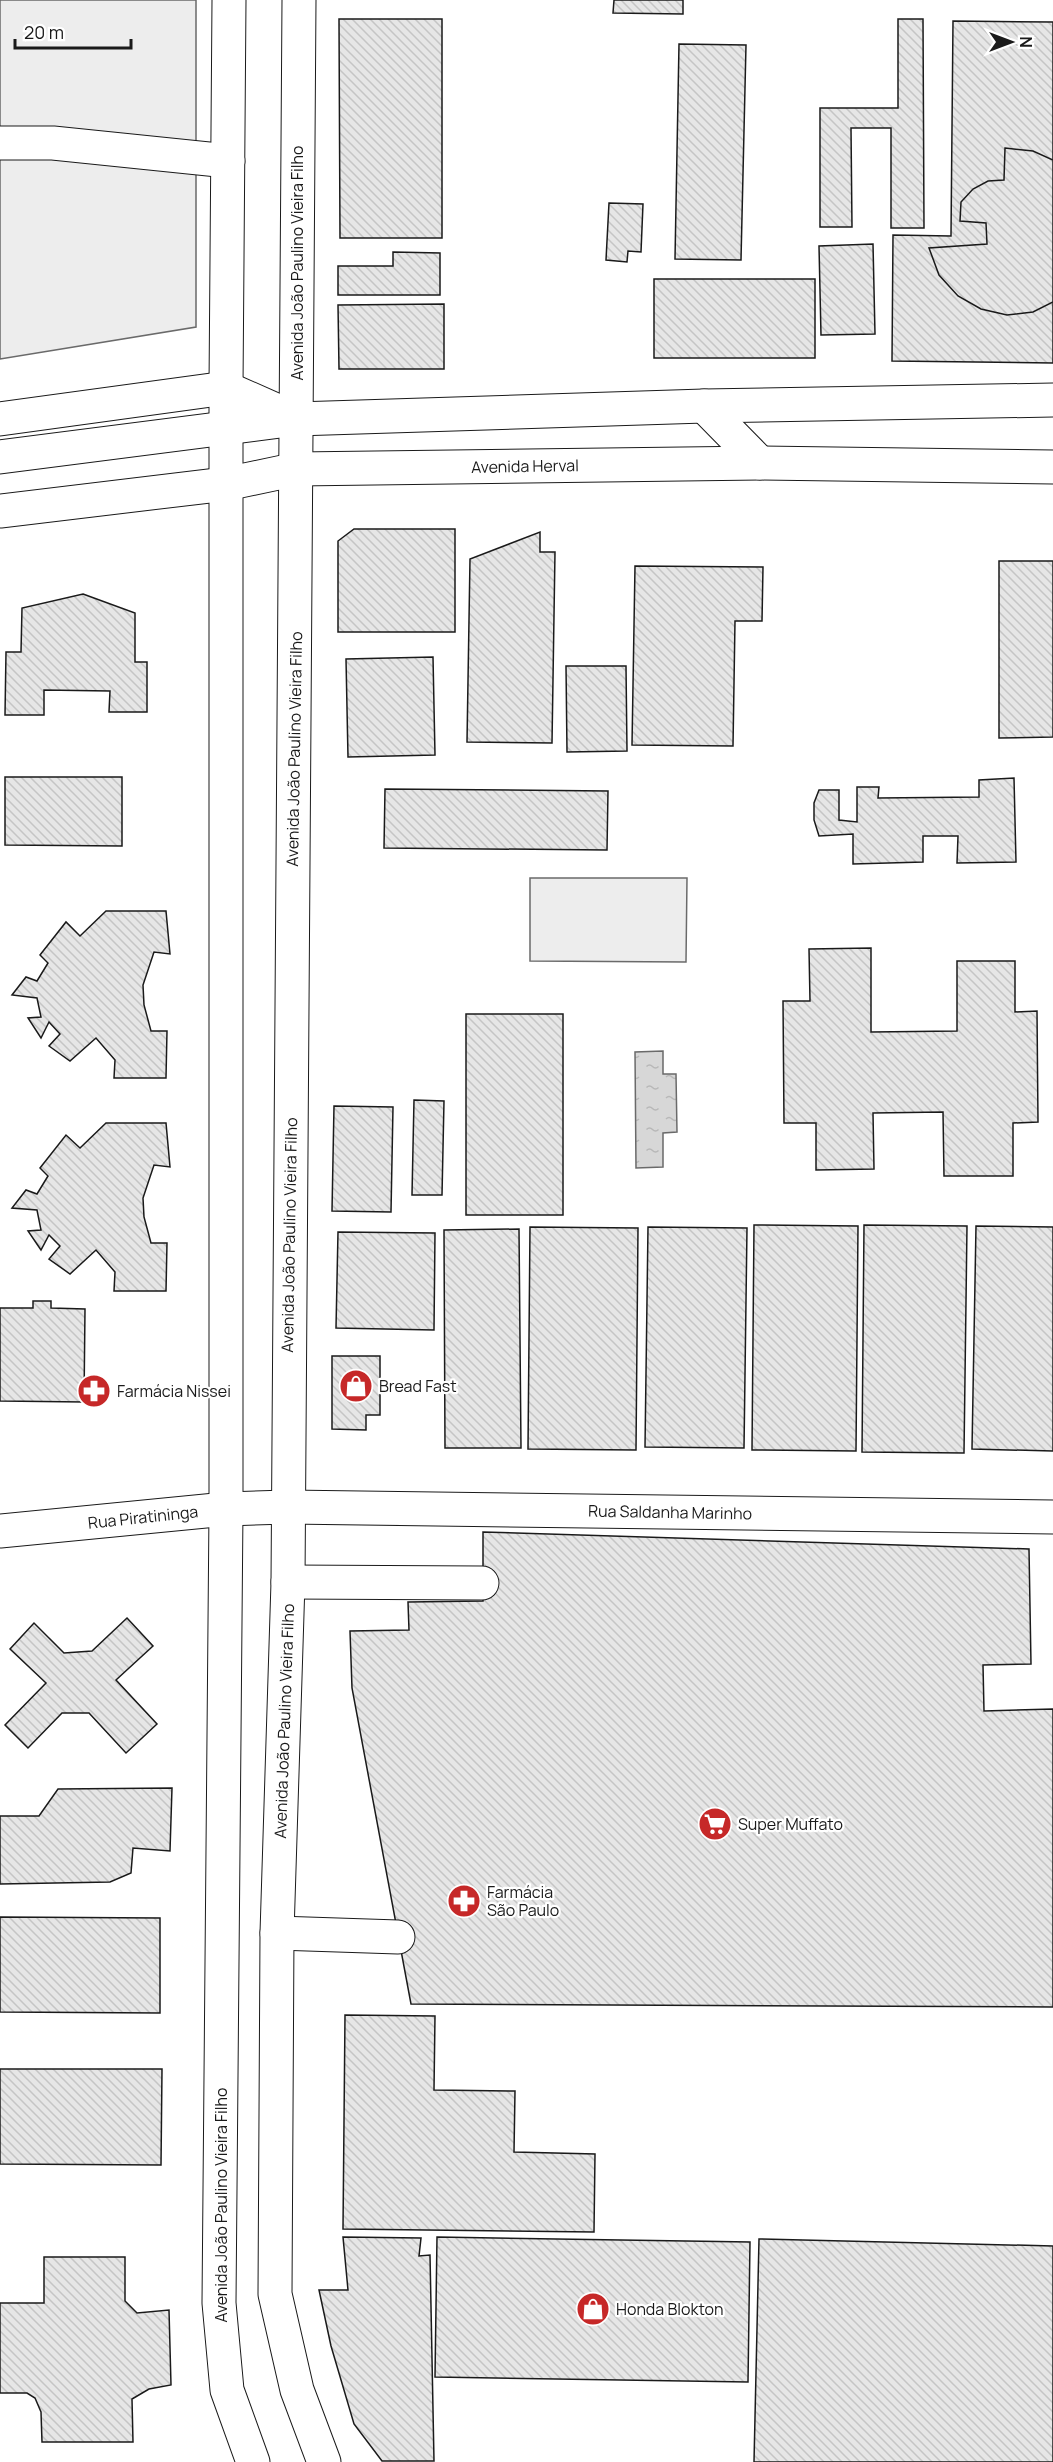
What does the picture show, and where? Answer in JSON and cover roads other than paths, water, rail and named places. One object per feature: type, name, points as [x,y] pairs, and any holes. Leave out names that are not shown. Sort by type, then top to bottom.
[{"type":"main road","name":"Avenida João Paulino Vieira Filho","points":[[229,0],[226,388],[225,1509],[219,2303],[227,2390],[253,2462]]},
{"type":"main road","name":"Avenida João Paulino Vieira Filho","points":[[299,0],[288,1582],[277,1933],[275,2294],[297,2390],[324,2462]]},
{"type":"main road","points":[[0,143],[53,144],[228,161]]},
{"type":"main road","points":[[0,419],[226,388],[296,419]]},
{"type":"main road","points":[[0,457],[226,426],[296,419],[704,406],[1053,400]]},
{"type":"main road","points":[[704,406],[760,463]]},
{"type":"main road","name":"Avenida Herval","points":[[0,511],[226,484],[297,469],[760,463],[1053,467]]},
{"type":"main road","name":"Rua Piratininga","points":[[0,1531],[225,1509],[287,1507]]},
{"type":"main road","name":"Rua Saldanha Marinho","points":[[287,1507],[1053,1517]]},
{"type":"main road","points":[[288,1582],[482,1583]]},
{"type":"main road","points":[[277,1933],[398,1937]]},
{"type":"water","points":[[663,1051],[663,1074],[676,1074],[677,1132],[663,1133],[663,1167],[636,1168],[635,1052]]},
{"type":"place","name":"Bread Fast","points":[[356,1386]]},
{"type":"place","name":"Farmácia Nissei","points":[[94,1391]]},
{"type":"place","name":"Super Muffato","points":[[715,1824]]},
{"type":"place","name":"Farmácia São Paulo","points":[[464,1901]]},
{"type":"place","name":"Honda Blokton","points":[[593,2309]]}]
